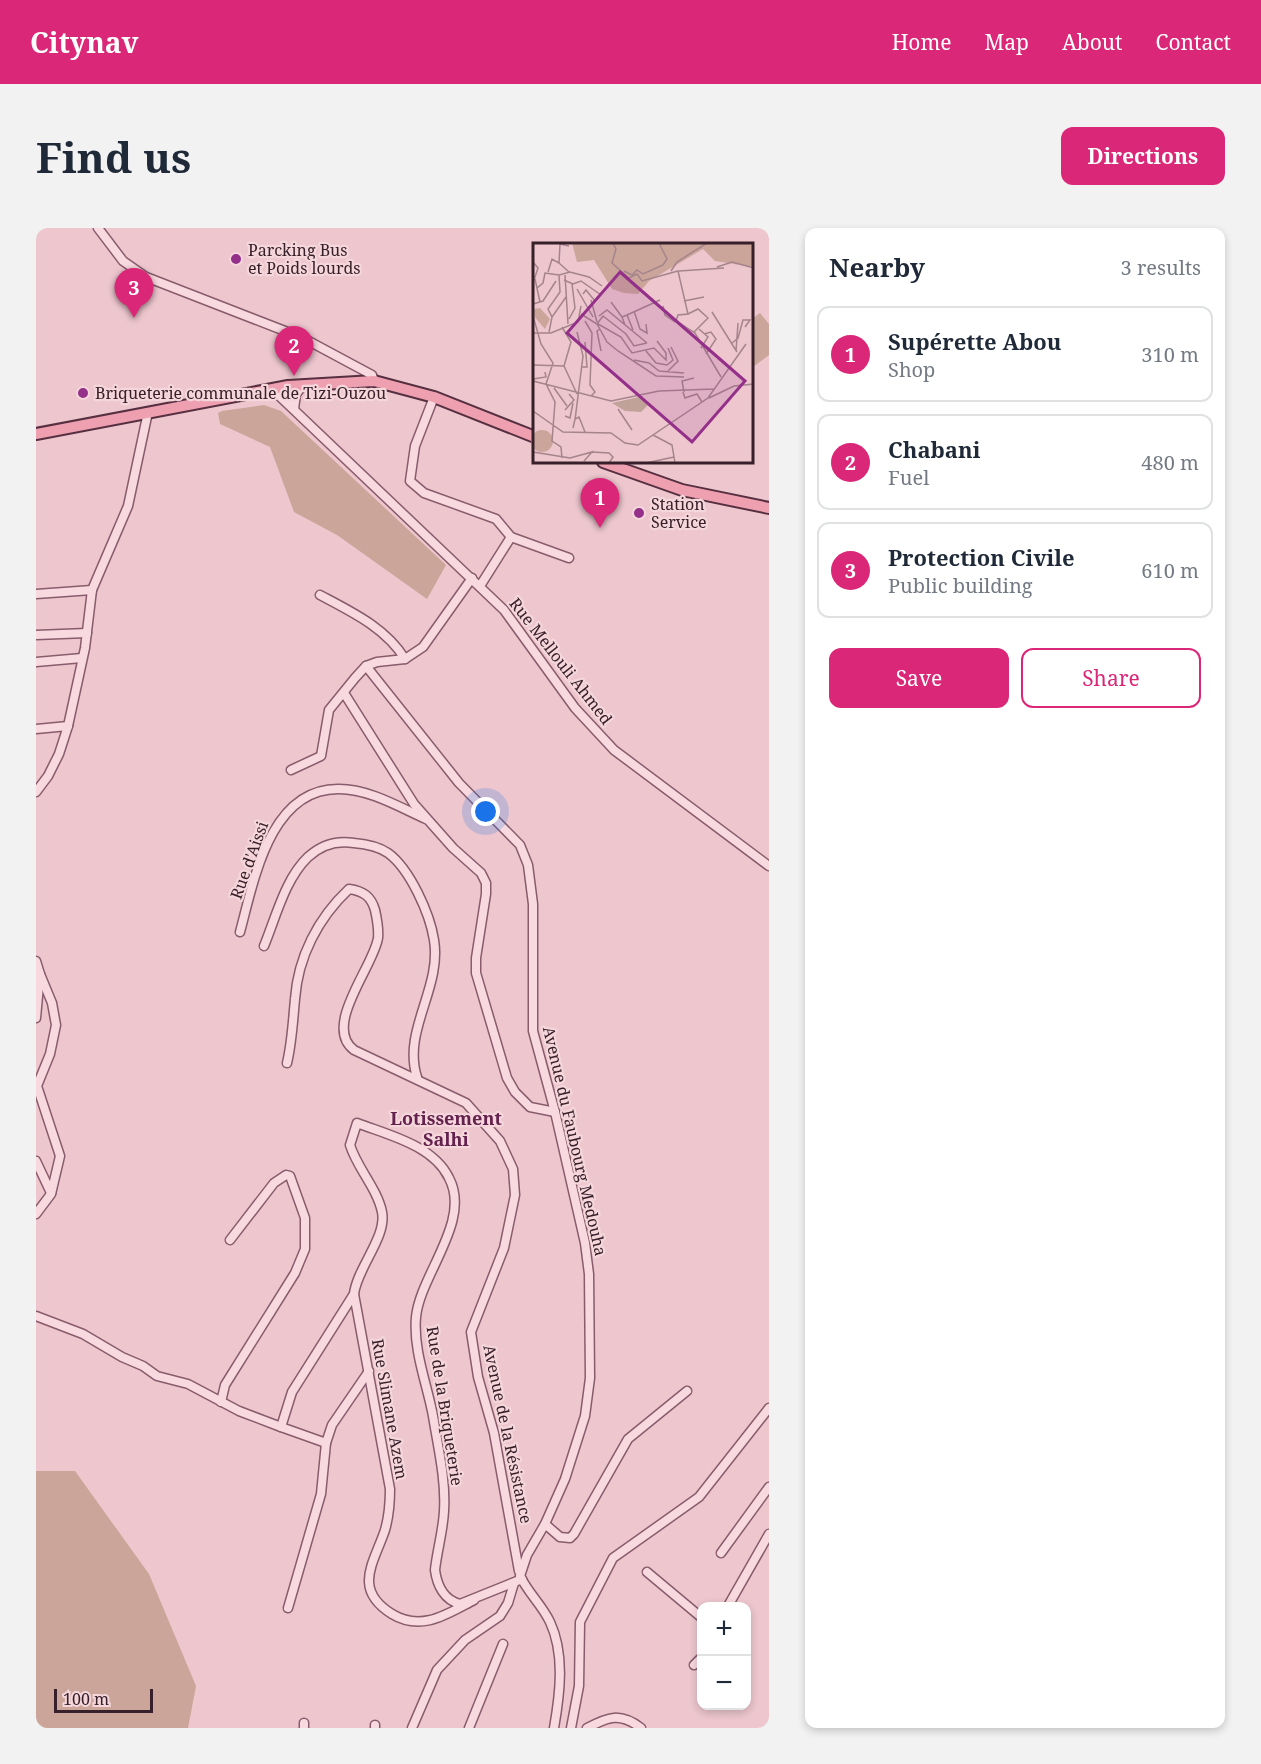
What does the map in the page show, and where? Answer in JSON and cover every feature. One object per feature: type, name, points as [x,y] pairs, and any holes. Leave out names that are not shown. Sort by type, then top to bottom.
[{"type":"main road","points":[[36,434],[288,386],[374,381],[434,397],[533,436]]},
{"type":"main road","points":[[609,464],[682,490],[769,508]]},
{"type":"street","points":[[98,228],[123,261],[146,277],[303,338],[372,375],[374,381]]},
{"type":"street","points":[[293,408],[297,392],[303,385]]},
{"type":"street","points":[[288,386],[293,408]]},
{"type":"street","name":"Rue Mellouli Ahmed","points":[[268,390],[293,408],[369,484],[480,586],[528,640],[575,708],[594,731],[623,757],[769,866]]},
{"type":"street","points":[[434,397],[415,446],[410,481],[423,493],[496,519],[511,537],[568,558]]},
{"type":"street","points":[[36,792],[55,761],[68,726],[87,633],[92,590],[129,506],[148,412]]},
{"type":"street","points":[[480,586],[511,537]]},
{"type":"street","points":[[291,770],[321,756],[329,710],[366,666],[405,659],[423,647],[472,578]]},
{"type":"street","points":[[36,594],[92,590]]},
{"type":"street","points":[[320,595],[355,613],[395,642],[405,659]]},
{"type":"street","points":[[36,635],[87,633]]},
{"type":"street","points":[[36,662],[82,658]]},
{"type":"street","name":"Avenue du Faubourg Medouha","points":[[366,666],[459,783],[511,835],[525,854],[533,904],[533,1031],[555,1112],[585,1243],[589,1274],[589,1398],[565,1479],[545,1524],[527,1555],[508,1603],[500,1616],[465,1640],[437,1670],[412,1728]]},
{"type":"street","points":[[344,693],[414,804],[453,848],[475,865],[486,883],[476,973],[507,1078],[521,1101],[530,1107],[555,1112]]},
{"type":"street","points":[[36,729],[68,726]]},
{"type":"street","name":"Rue d'Aissi","points":[[240,932],[255,876],[279,821],[299,800],[323,790],[348,790],[387,801],[429,821]]},
{"type":"street","points":[[264,946],[297,870],[320,847],[345,841],[370,845],[388,854],[404,871],[424,906],[435,941],[433,979],[412,1056],[417,1077]]},
{"type":"street","name":"Avenue de la Résistance","points":[[287,1063],[295,996],[309,944],[341,896],[349,889],[358,890],[372,900],[378,923],[378,939],[350,1002],[345,1037],[354,1050],[417,1077],[457,1097],[474,1110],[500,1141],[513,1169],[514,1195],[504,1248],[471,1332],[478,1377],[489,1411],[503,1477],[519,1579]]},
{"type":"street","points":[[36,961],[56,1025],[50,1054],[38,1086],[60,1156],[51,1194],[36,1214]]},
{"type":"street","points":[[36,1018],[40,974]]},
{"type":"street","name":"Rue Slimane Azem","points":[[357,1123],[350,1145],[379,1204],[382,1219],[376,1240],[358,1274],[354,1294],[386,1463],[390,1506],[384,1532],[369,1565],[371,1594],[383,1608],[398,1617],[423,1623],[434,1621],[474,1600]]},
{"type":"street","name":"Rue de la Briqueterie","points":[[357,1123],[417,1146],[439,1166],[452,1185],[454,1207],[447,1237],[418,1305],[416,1329],[443,1485],[444,1514],[435,1570],[436,1579],[440,1589],[454,1603],[460,1604],[474,1600]]},
{"type":"street","points":[[36,1161],[51,1194]]},
{"type":"street","points":[[221,1402],[225,1385],[295,1273],[305,1249],[305,1218],[290,1176],[286,1175],[274,1183],[230,1240]]},
{"type":"street","points":[[281,1426],[292,1392],[354,1294]]},
{"type":"street","points":[[36,1316],[83,1334],[157,1376],[188,1384],[221,1402],[326,1443]]},
{"type":"street","points":[[288,1608],[321,1494],[326,1443],[332,1425],[369,1371]]},
{"type":"street","points":[[545,1524],[560,1537],[570,1538],[580,1529],[607,1474],[628,1439],[687,1391]]},
{"type":"street","points":[[571,1728],[579,1686],[580,1622],[613,1558],[705,1491],[769,1408]]},
{"type":"street","points":[[721,1553],[769,1487]]},
{"type":"street","points":[[730,1602],[769,1534]]},
{"type":"street","points":[[647,1572],[697,1614]]},
{"type":"street","points":[[474,1600],[519,1579],[551,1623],[556,1637],[560,1668],[554,1728]]},
{"type":"street","points":[[469,1728],[503,1644]]},
{"type":"street","points":[[694,1665],[697,1662]]},
{"type":"street","points":[[587,1728],[614,1716],[631,1721],[641,1728]]},
{"type":"shaded area","points":[[760,313],[769,324],[769,355],[754,366],[754,317]]},
{"type":"shaded area","points":[[264,405],[281,411],[446,565],[427,599],[337,535],[294,512],[270,447],[220,424],[218,413],[222,411]]},
{"type":"shaded area","points":[[36,1471],[75,1471],[149,1574],[196,1686],[188,1728],[36,1728]]},
{"type":"place","name":"Parcking Bus et Poids lourds","points":[[236,259]]},
{"type":"place","name":"Protection Civile","points":[[134,318]]},
{"type":"place","name":"Chabani","points":[[294,376]]},
{"type":"place","name":"Briqueterie communale de Tizi-Ouzou","points":[[83,393]]},
{"type":"place","name":"Station Service","points":[[639,513]]},
{"type":"place","name":"Supérette Abou","points":[[600,528]]},
{"type":"district","name":"Lotissement Salhi","points":[[446,1129]]}]
